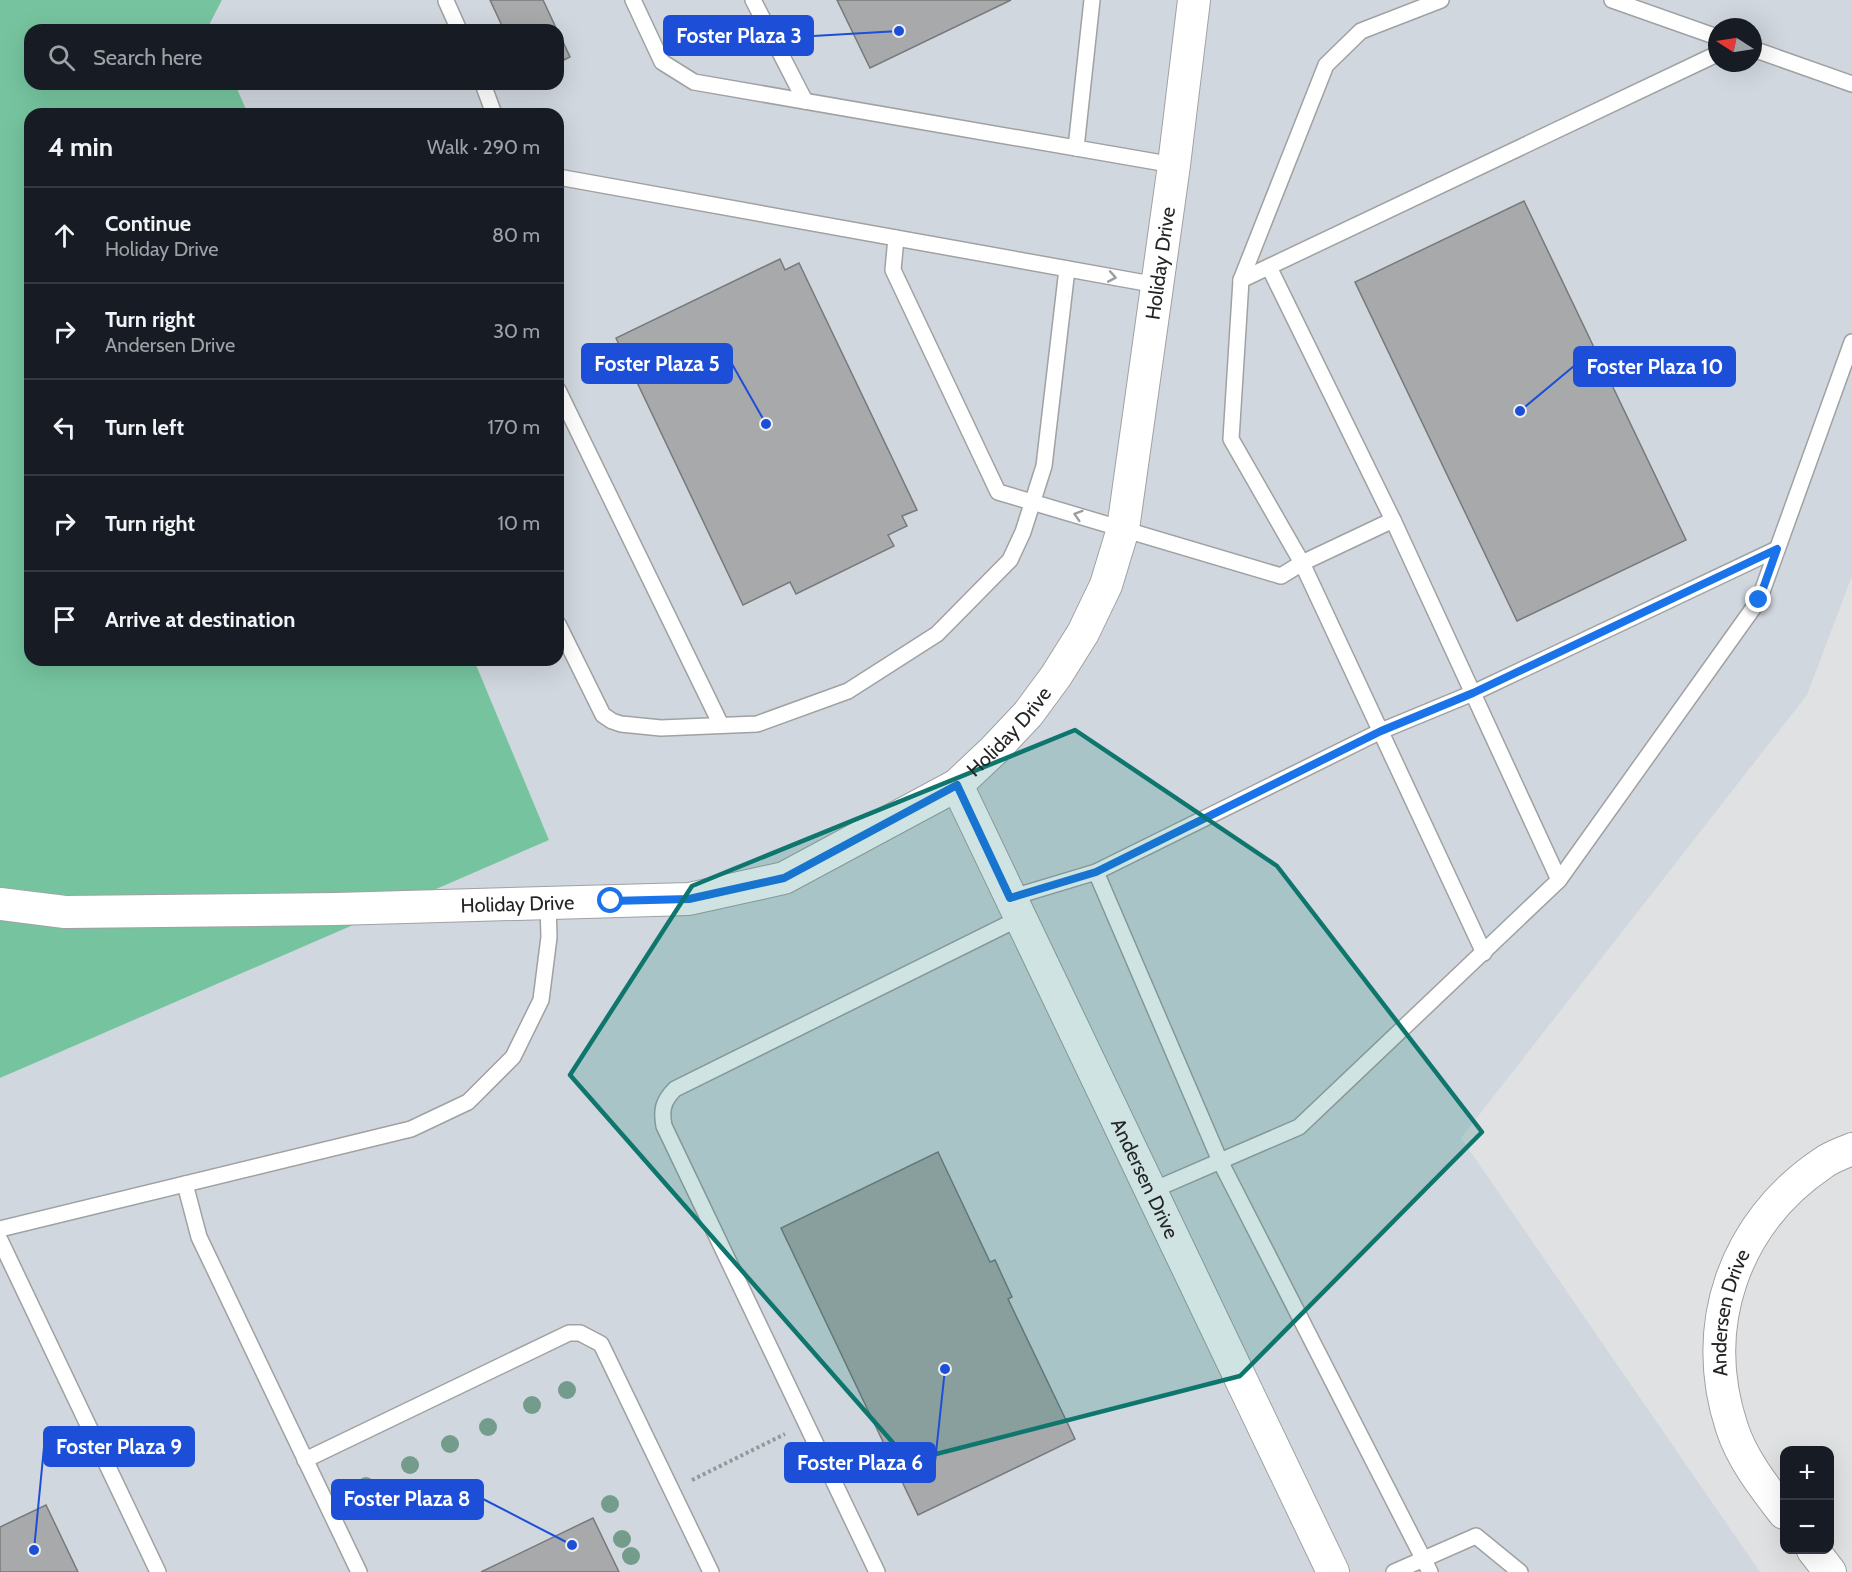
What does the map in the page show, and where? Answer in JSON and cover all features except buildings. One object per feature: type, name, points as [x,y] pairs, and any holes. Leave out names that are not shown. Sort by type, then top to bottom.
[{"type":"street","name":"Holiday Drive","points":[[0,904],[76,912],[336,909],[689,899],[784,878],[957,785],[1028,714],[1056,676],[1083,633],[1106,585],[1123,529],[1174,165],[1194,0]]},
{"type":"street","name":"Andersen Drive","points":[[957,785],[1333,1572]]},
{"type":"street","name":"Andersen Drive","points":[[1780,1507],[1757,1477],[1732,1430],[1719,1380],[1719,1330],[1730,1282],[1752,1234],[1785,1192],[1824,1161],[1852,1149]]},
{"type":"street","points":[[1816,1554],[1830,1572]]},
{"type":"lane","points":[[633,0],[662,62],[694,82],[1174,165]]},
{"type":"lane","points":[[753,0],[805,101]]},
{"type":"lane","points":[[1076,148],[1092,0]]},
{"type":"lane","points":[[1441,0],[1361,31],[1326,65],[1241,280],[1231,439],[1302,563],[1484,953]]},
{"type":"lane","points":[[1612,0],[1708,34]]},
{"type":"lane","points":[[446,1],[456,24]]},
{"type":"lane","points":[[1762,52],[1852,84]]},
{"type":"lane","points":[[1241,280],[1708,58]]},
{"type":"lane","points":[[485,90],[492,108]]},
{"type":"lane","points":[[564,178],[1157,285]]},
{"type":"lane","points":[[896,238],[893,270],[998,492],[1281,576],[1302,563],[1393,520]]},
{"type":"lane","points":[[1269,267],[1393,520],[1559,880]]},
{"type":"lane","points":[[564,636],[603,715],[621,724],[661,728],[757,724],[848,691],[937,634],[1010,560],[1023,532],[1044,466],[1067,269]]},
{"type":"lane","points":[[1151,1191],[1299,1128],[1559,880],[1759,600],[1852,342]]},
{"type":"lane","points":[[564,402],[721,725]]},
{"type":"lane","points":[[877,1572],[664,1126],[663,1106],[675,1089],[1015,908],[1096,872],[1381,731],[1473,693],[1777,549]]},
{"type":"lane","points":[[1096,872],[1220,1161],[1427,1566]]},
{"type":"lane","points":[[0,1229],[411,1129],[468,1102],[513,1057],[541,1000],[549,937],[548,903]]},
{"type":"lane","points":[[185,1184],[199,1237],[359,1572]]},
{"type":"lane","points":[[0,1239],[158,1572]]},
{"type":"lane","points":[[305,1460],[569,1333],[591,1337],[601,1344],[711,1572]]},
{"type":"lane","points":[[1394,1572],[1427,1566],[1476,1536],[1520,1572]]},
{"type":"path","points":[[690,1481],[786,1434]]},
{"type":"highlighted area","points":[[1075,730],[1277,866],[1482,1132],[1240,1376],[909,1461],[570,1075],[692,886]]},
{"type":"shaded area","points":[[222,0],[1852,0],[1852,576],[1807,695],[1461,1138],[1760,1572],[0,1572],[0,1078],[549,840],[476,666],[564,666],[564,108],[245,108],[238,90],[564,90],[564,24],[210,23]]},
{"type":"green space","points":[[0,0],[222,0],[210,24],[24,24],[24,90],[238,90],[245,108],[24,108],[24,666],[476,666],[549,840],[0,1078]]},
{"type":"place","name":"Foster Plaza 3","points":[[899,31]]},
{"type":"place","name":"Foster Plaza 10","points":[[1520,411]]},
{"type":"place","name":"Foster Plaza 5","points":[[766,424]]},
{"type":"place","name":"Foster Plaza 6","points":[[945,1369]]},
{"type":"place","name":"Foster Plaza 8","points":[[572,1545]]},
{"type":"place","name":"Foster Plaza 9","points":[[34,1550]]},
{"type":"route","points":[[611,901],[689,899],[784,878],[957,785],[1010,898],[1096,872],[1381,731],[1473,693],[1777,549],[1759,600]]}]
